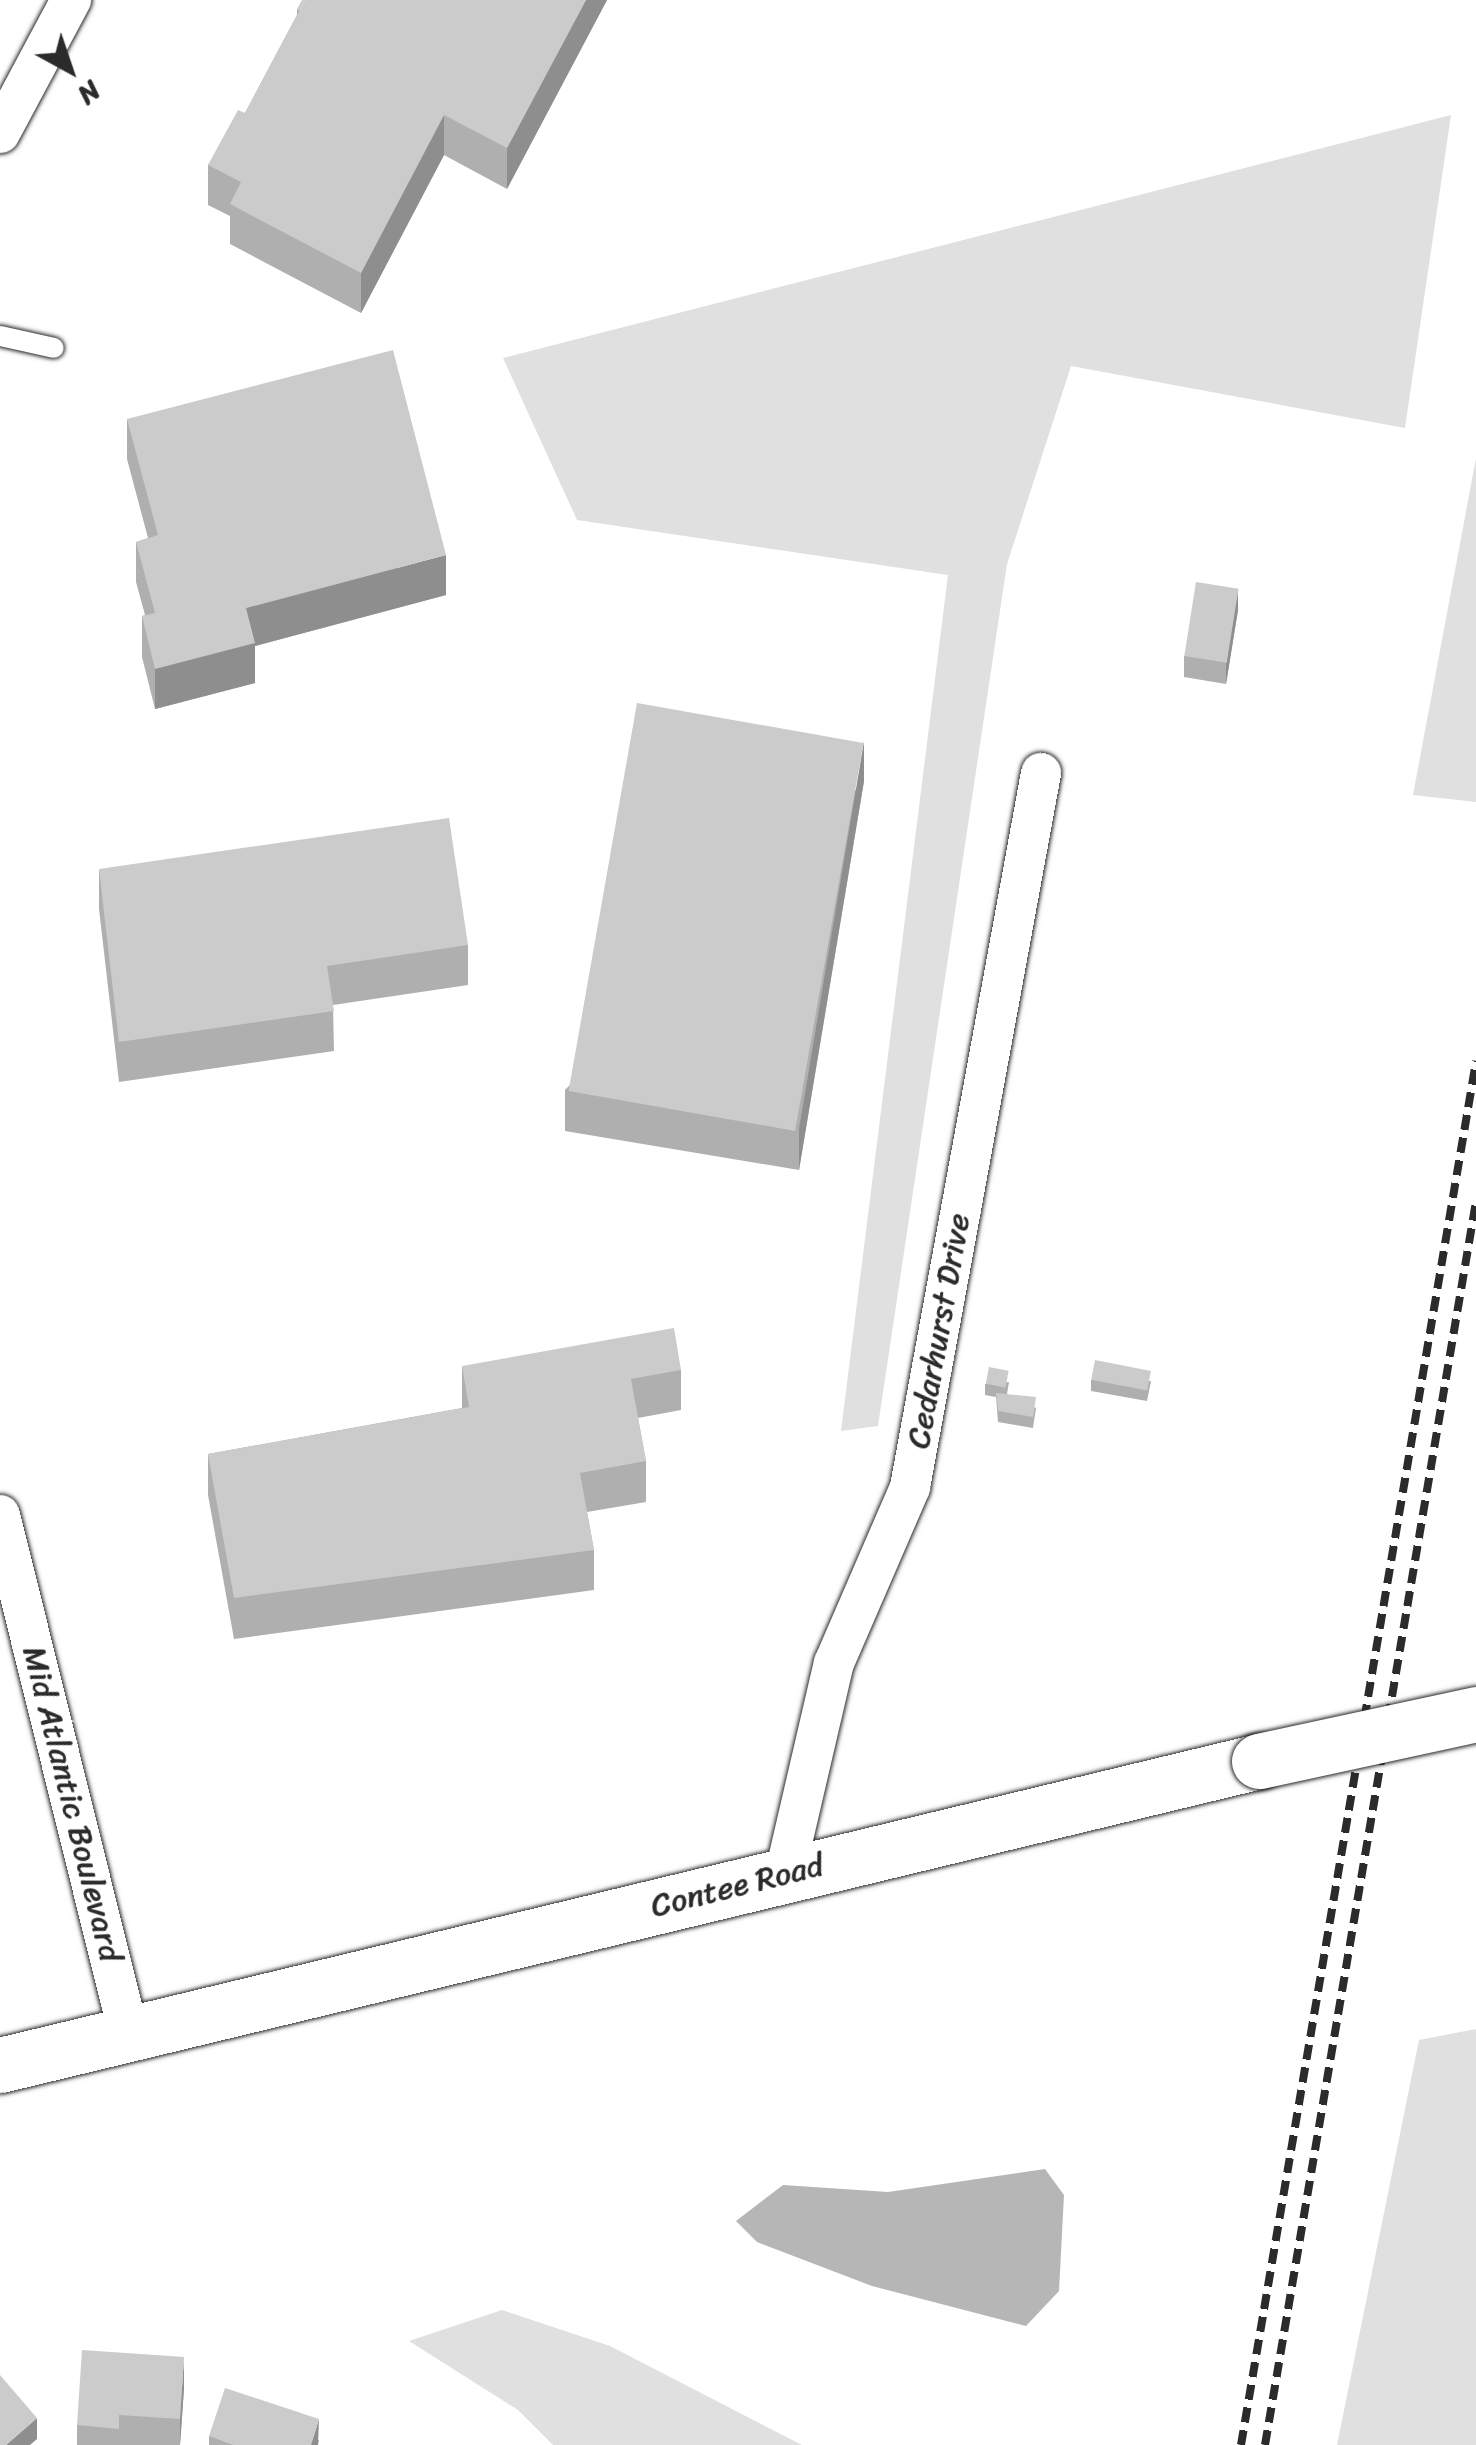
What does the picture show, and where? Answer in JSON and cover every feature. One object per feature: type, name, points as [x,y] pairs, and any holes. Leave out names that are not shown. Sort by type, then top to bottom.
[{"type":"street","points":[[0,133],[72,0]]},
{"type":"street","name":"Cedarhurst Drive","points":[[785,1874],[834,1663],[910,1487],[1042,773]]},
{"type":"street","name":"Mid Atlantic Boulevard","points":[[0,1514],[129,2036]]},
{"type":"street","name":"Contee Road","points":[[0,2066],[785,1874],[1259,1761],[1476,1714]]},
{"type":"lane","points":[[0,336],[54,348]]},
{"type":"shaded area","points":[[1451,115],[1405,428],[1071,366],[1007,564],[878,1426],[841,1431],[948,575],[577,520],[503,358]]},
{"type":"shaded area","points":[[1476,458],[1476,802],[1413,795]]},
{"type":"shaded area","points":[[1476,2029],[1476,2445],[1337,2445],[1419,2040]]},
{"type":"shaded area","points":[[1045,2169],[1064,2195],[1059,2291],[1026,2326],[872,2286],[757,2242],[736,2221],[783,2185],[888,2192]]},
{"type":"shaded area","points":[[502,2310],[610,2346],[802,2445],[553,2445],[518,2410],[409,2341]]},
{"type":"building","points":[[305,0],[586,0],[507,148],[444,115],[361,273],[230,204],[241,182],[208,165],[238,110],[245,113]]},
{"type":"building","points":[[393,350],[446,555],[246,608],[255,643],[155,669],[142,616],[155,613],[136,542],[158,535],[127,419]]},
{"type":"building","points":[[1196,582],[1238,589],[1227,663],[1184,656]]},
{"type":"building","points":[[637,703],[864,743],[795,1131],[569,1091]]},
{"type":"building","points":[[449,818],[468,945],[327,966],[334,1011],[119,1042],[99,869]]},
{"type":"building","points":[[674,1328],[681,1370],[631,1379],[646,1461],[580,1473],[594,1550],[234,1598],[208,1454],[469,1407],[462,1366]]},
{"type":"building","points":[[1095,1360],[1151,1371],[1147,1391],[1091,1380]]},
{"type":"building","points":[[989,1367],[1009,1371],[1005,1388],[986,1384]]},
{"type":"building","points":[[996,1393],[1036,1397],[1033,1417],[998,1411]]},
{"type":"building","points":[[82,2350],[184,2357],[180,2419],[119,2415],[119,2429],[77,2425]]},
{"type":"building","points":[[0,2375],[37,2418],[6,2445],[0,2445]]},
{"type":"building","points":[[225,2388],[319,2419],[311,2445],[233,2445],[209,2436]]},
{"type":"railway","points":[[1241,2445],[1476,1061]]},
{"type":"railway","points":[[1265,2445],[1476,1202]]}]
